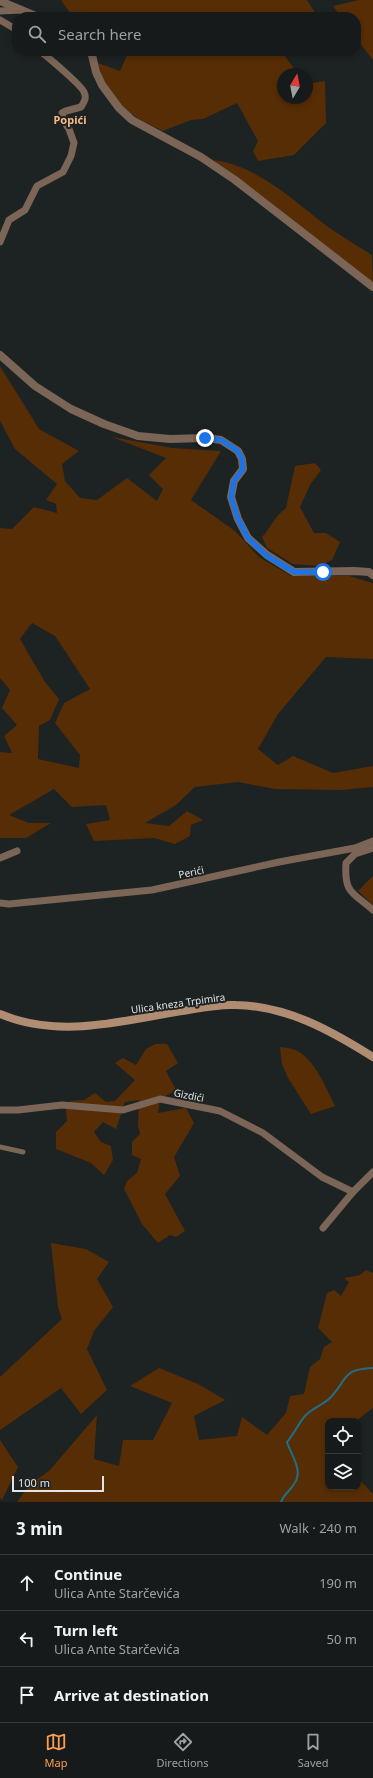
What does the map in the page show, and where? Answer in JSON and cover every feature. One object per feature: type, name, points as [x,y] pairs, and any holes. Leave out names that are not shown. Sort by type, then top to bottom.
[{"type":"main road","name":"Ulica kneza Trpimira","points":[[0,1014],[14,1020],[36,1025],[66,1028],[96,1026],[212,1006],[236,1005],[259,1007],[278,1010],[304,1019],[347,1040],[373,1056]]},
{"type":"street","points":[[0,1],[27,12]]},
{"type":"street","points":[[0,11],[23,10]]},
{"type":"street","points":[[0,20],[12,27]]},
{"type":"street","points":[[0,242],[10,220],[25,210],[38,186],[63,172],[71,156],[74,143],[69,129],[63,120],[62,113],[81,107],[85,100],[85,92],[46,56]]},
{"type":"street","points":[[92,56],[96,72],[102,86],[119,108],[132,120],[201,157],[235,180],[373,287]]},
{"type":"street","points":[[0,355],[35,386],[71,409],[104,424],[138,436],[170,439],[205,438],[221,440],[238,451],[242,459],[243,469],[234,481],[231,497],[238,519],[248,538],[267,556],[294,572],[354,570],[369,572],[373,575]]},
{"type":"street","name":"Perići","points":[[0,903],[9,904],[152,890],[279,862],[355,848],[373,841]]},
{"type":"street","points":[[373,848],[355,854],[346,863],[345,877],[347,886],[373,910]]},
{"type":"street","points":[[0,858],[17,851]]},
{"type":"street","name":"Gizdići","points":[[0,1110],[18,1110],[62,1105],[123,1110],[160,1099],[220,1110],[263,1133],[322,1177],[353,1192]]},
{"type":"street","points":[[0,1147],[23,1152]]},
{"type":"street","points":[[323,1228],[353,1192],[373,1172]]},
{"type":"shaded area","points":[[61,0],[307,0],[315,12],[69,12]]},
{"type":"shaded area","points":[[359,0],[373,0],[373,60],[361,44],[361,12],[337,12],[333,6]]},
{"type":"shaded area","points":[[127,56],[285,56],[294,68],[277,68],[277,104],[313,104],[313,83],[325,81],[326,123],[294,155],[258,161],[253,151],[258,141],[237,103],[203,119],[191,120],[163,131],[139,119],[120,104],[106,85],[98,63],[120,71]]},
{"type":"shaded area","points":[[214,160],[231,164],[262,178],[290,197],[331,229],[372,255],[373,284],[218,166]]},
{"type":"shaded area","points":[[0,366],[39,429],[79,451],[62,464],[65,481],[80,498],[97,500],[127,478],[157,501],[163,489],[149,475],[166,458],[112,437],[172,448],[221,451],[191,500],[235,531],[259,557],[291,576],[349,576],[373,583],[373,659],[326,657],[278,714],[258,749],[278,765],[293,756],[333,773],[373,766],[373,787],[341,790],[275,789],[238,782],[195,787],[176,805],[145,823],[169,826],[187,811],[203,820],[191,825],[190,836],[175,844],[154,838],[94,841],[86,824],[110,820],[106,805],[72,807],[54,789],[9,815],[29,823],[51,823],[26,838],[0,838],[0,752],[12,753],[4,736],[17,725],[2,708],[10,690],[0,678],[0,528],[12,529],[34,507],[57,513],[56,504],[46,500],[57,484],[15,449],[0,421]],"holes":[[[32,623],[55,636],[90,689],[64,703],[55,723],[80,755],[79,768],[38,759],[39,726],[50,720],[59,699],[45,682],[20,639]]]},
{"type":"shaded area","points":[[315,463],[321,470],[310,485],[300,507],[314,533],[326,533],[340,542],[332,560],[321,566],[293,564],[267,548],[262,537],[286,508],[295,466]]},
{"type":"shaded area","points":[[373,876],[373,905],[358,891]]},
{"type":"shaded area","points":[[155,1044],[167,1044],[178,1063],[166,1071],[176,1090],[160,1099],[158,1113],[186,1108],[194,1123],[174,1157],[180,1176],[165,1194],[185,1231],[176,1237],[170,1235],[158,1243],[142,1224],[124,1189],[127,1181],[137,1173],[141,1159],[132,1155],[132,1142],[140,1134],[138,1125],[139,1100],[125,1102],[116,1129],[103,1122],[94,1132],[101,1142],[111,1146],[113,1160],[104,1175],[91,1163],[56,1149],[56,1132],[67,1121],[66,1108],[70,1101],[84,1100],[95,1093],[106,1102],[115,1101],[135,1080],[115,1063],[123,1058],[136,1065],[146,1049]]},
{"type":"shaded area","points":[[280,1047],[295,1050],[308,1059],[324,1083],[335,1106],[311,1114],[288,1078],[282,1064]]},
{"type":"shaded area","points":[[51,1243],[86,1249],[109,1262],[97,1279],[113,1307],[94,1331],[87,1349],[107,1390],[81,1414],[61,1388],[0,1430],[0,1377],[62,1319],[58,1307]]},
{"type":"shaded area","points":[[366,1270],[373,1273],[373,1408],[360,1418],[325,1418],[325,1490],[361,1490],[361,1481],[373,1494],[373,1502],[17,1502],[30,1484],[49,1471],[97,1415],[94,1459],[119,1466],[123,1440],[153,1440],[172,1403],[130,1386],[159,1368],[198,1384],[225,1400],[194,1416],[199,1440],[237,1436],[242,1417],[267,1435],[286,1413],[290,1396],[304,1394],[310,1367],[320,1359],[324,1347],[332,1342],[318,1328],[327,1293],[334,1290],[341,1296],[349,1282],[344,1278],[360,1275]]},
{"type":"shaded area","points":[[0,1440],[18,1467],[2,1500],[0,1498]]},
{"type":"waterway","points":[[281,1502],[297,1479],[298,1474],[296,1463],[287,1442],[300,1422],[308,1413],[330,1398],[350,1373],[373,1368]]},
{"type":"district","name":"Popići","points":[[70,120]]},
{"type":"route","points":[[205,438],[221,440],[238,451],[242,459],[243,469],[234,481],[231,497],[238,519],[248,538],[267,556],[294,572],[323,572]]}]
